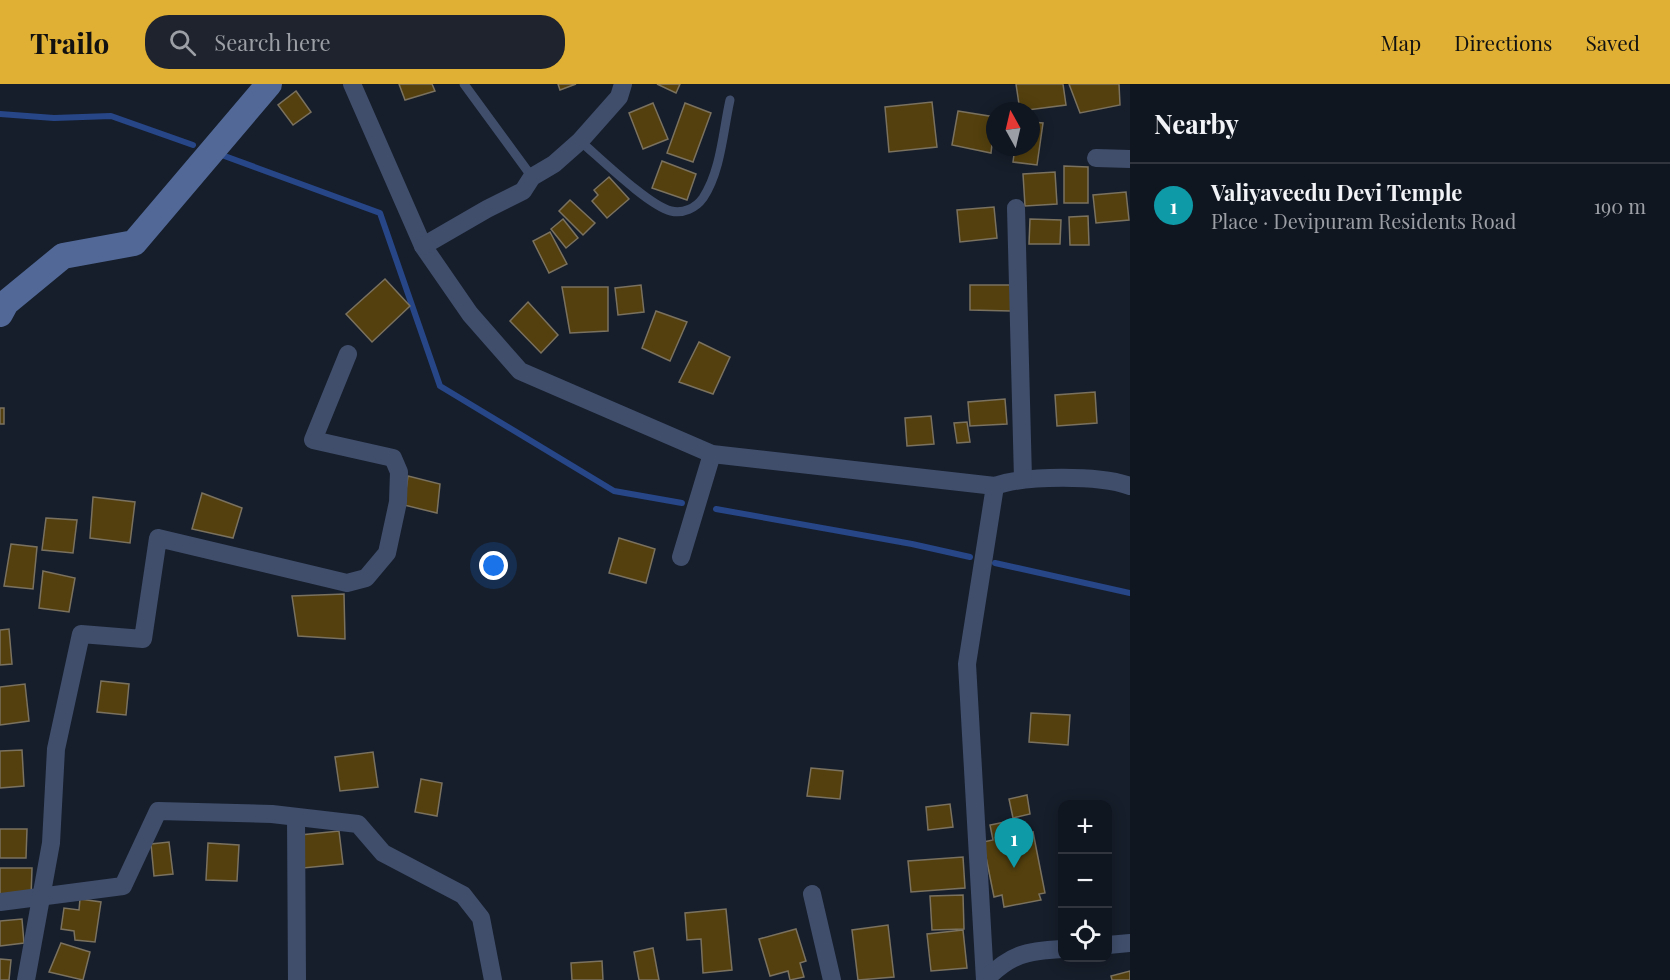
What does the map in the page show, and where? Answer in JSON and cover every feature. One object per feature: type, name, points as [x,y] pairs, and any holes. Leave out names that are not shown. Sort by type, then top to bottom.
[{"type":"street","points":[[0,314],[6,303],[63,256],[134,243],[269,84]]},
{"type":"street","points":[[352,84],[423,246],[470,314],[520,371],[712,454],[995,486],[1023,479],[1114,480],[1130,486]]},
{"type":"street","points":[[423,246],[487,208],[523,191],[532,177],[554,164],[580,141],[619,97],[623,84]]},
{"type":"street","points":[[1096,158],[1130,159]]},
{"type":"street","points":[[1016,208],[1023,479]]},
{"type":"street","points":[[26,980],[51,843],[56,749],[81,634],[143,639],[158,538],[347,583],[366,578],[387,553],[398,502],[399,472],[393,459],[313,440],[348,354]]},
{"type":"street","points":[[681,557],[712,454]]},
{"type":"street","points":[[985,980],[968,664],[995,486]]},
{"type":"street","points":[[0,902],[40,899],[123,886],[158,811],[296,817],[358,824],[383,852],[463,895],[481,918],[493,980]]},
{"type":"street","points":[[296,817],[297,980]]},
{"type":"street","points":[[812,894],[832,980]]},
{"type":"street","points":[[1112,945],[1130,943]]},
{"type":"street","points":[[985,980],[1004,961],[1034,951],[1058,949]]},
{"type":"lane","points":[[464,84],[532,177]]},
{"type":"lane","points":[[580,141],[644,195],[670,211],[688,211],[702,200],[714,172],[730,100]]},
{"type":"building","points":[[399,84],[432,84],[435,91],[405,100]]},
{"type":"building","points":[[558,84],[576,84],[560,90]]},
{"type":"building","points":[[657,84],[680,84],[676,93]]},
{"type":"building","points":[[1016,84],[1063,84],[1066,105],[1040,108],[1040,102],[1019,102]]},
{"type":"building","points":[[1069,84],[1119,84],[1120,105],[1080,113]]},
{"type":"building","points":[[296,91],[311,112],[293,125],[278,105]]},
{"type":"building","points":[[932,102],[937,147],[889,152],[885,107]]},
{"type":"building","points":[[653,103],[668,139],[643,149],[629,113]]},
{"type":"building","points":[[685,103],[711,113],[693,162],[667,153]]},
{"type":"building","points":[[958,111],[986,116],[986,152],[952,145]]},
{"type":"building","points":[[1040,123],[1043,123],[1040,144]]},
{"type":"building","points":[[1014,156],[1038,156],[1037,165],[1013,162]]},
{"type":"building","points":[[662,161],[696,174],[687,200],[652,188]]},
{"type":"building","points":[[1064,166],[1088,167],[1088,203],[1064,203]]},
{"type":"building","points":[[1055,172],[1057,204],[1025,206],[1023,174]]},
{"type":"building","points":[[609,177],[629,199],[607,218],[592,201],[598,195],[594,190]]},
{"type":"building","points":[[1126,192],[1129,220],[1096,223],[1093,195]]},
{"type":"building","points":[[570,200],[595,223],[583,235],[559,211]]},
{"type":"building","points":[[994,207],[997,238],[960,242],[957,210]]},
{"type":"building","points":[[1088,216],[1089,245],[1070,245],[1069,217]]},
{"type":"building","points":[[563,219],[578,238],[566,248],[551,229]]},
{"type":"building","points":[[1030,219],[1061,220],[1060,244],[1029,244]]},
{"type":"building","points":[[550,232],[567,264],[549,273],[533,241]]},
{"type":"building","points":[[385,279],[410,306],[372,342],[346,314]]},
{"type":"building","points":[[641,285],[644,312],[618,315],[615,288]]},
{"type":"building","points":[[970,285],[1011,285],[1011,311],[970,310]]},
{"type":"building","points":[[562,287],[608,287],[608,331],[570,333]]},
{"type":"building","points":[[528,302],[558,335],[541,353],[510,321]]},
{"type":"building","points":[[656,311],[687,322],[670,361],[642,348]]},
{"type":"building","points":[[699,342],[730,357],[713,394],[679,382]]},
{"type":"building","points":[[1095,392],[1097,423],[1057,426],[1055,395]]},
{"type":"building","points":[[1005,399],[1007,424],[970,426],[968,402]]},
{"type":"building","points":[[0,408],[4,408],[4,424],[0,424]]},
{"type":"building","points":[[931,416],[934,444],[907,446],[905,418]]},
{"type":"building","points":[[967,422],[970,442],[957,443],[954,423]]},
{"type":"building","points":[[408,476],[440,484],[437,513],[404,505]]},
{"type":"building","points":[[202,493],[242,508],[233,538],[192,529]]},
{"type":"building","points":[[93,497],[135,502],[130,543],[90,538]]},
{"type":"building","points":[[46,518],[77,520],[73,553],[42,550]]},
{"type":"building","points":[[619,538],[655,549],[646,583],[609,573]]},
{"type":"building","points":[[11,544],[37,547],[33,589],[4,586]]},
{"type":"building","points":[[43,571],[75,578],[69,612],[39,608]]},
{"type":"building","points":[[344,594],[345,639],[298,636],[292,596]]},
{"type":"building","points":[[9,629],[12,664],[0,665],[0,630]]},
{"type":"building","points":[[101,681],[129,684],[126,715],[97,712]]},
{"type":"building","points":[[25,684],[29,721],[0,725],[0,687]]},
{"type":"building","points":[[1031,713],[1070,715],[1068,745],[1029,742]]},
{"type":"building","points":[[22,750],[24,786],[0,788],[0,751]]},
{"type":"building","points":[[373,752],[378,787],[340,791],[335,757]]},
{"type":"building","points":[[811,768],[843,771],[840,799],[807,796]]},
{"type":"building","points":[[421,779],[442,783],[437,816],[415,812]]},
{"type":"building","points":[[1027,795],[1030,814],[1013,818],[1009,799]]},
{"type":"building","points":[[950,804],[953,827],[928,830],[926,807]]},
{"type":"building","points":[[1010,821],[1013,836],[1033,832],[1045,893],[1039,894],[1041,900],[1004,907],[1002,895],[994,897],[983,842],[993,840],[990,825]]},
{"type":"building","points":[[0,829],[27,829],[26,858],[0,858]]},
{"type":"building","points":[[339,831],[343,864],[303,868],[300,835]]},
{"type":"building","points":[[169,842],[173,874],[154,876],[151,844]]},
{"type":"building","points":[[208,843],[239,845],[237,881],[206,880]]},
{"type":"building","points":[[963,857],[965,888],[911,892],[908,861]]},
{"type":"building","points":[[0,868],[32,868],[31,898],[0,897]]},
{"type":"building","points":[[963,895],[964,929],[932,930],[930,896]]},
{"type":"building","points":[[80,899],[101,902],[95,942],[75,940],[74,931],[61,929],[64,908],[79,910]]},
{"type":"building","points":[[726,909],[732,970],[703,973],[701,939],[687,940],[685,913]]},
{"type":"building","points":[[22,919],[24,943],[0,946],[0,921]]},
{"type":"building","points":[[888,925],[894,977],[858,980],[852,930]]},
{"type":"building","points":[[796,929],[806,961],[800,963],[804,977],[790,980],[788,971],[770,976],[759,939]]},
{"type":"building","points":[[963,930],[967,968],[931,971],[927,934]]},
{"type":"building","points":[[61,943],[90,952],[83,980],[49,972]]},
{"type":"building","points":[[653,948],[659,980],[639,980],[634,952]]},
{"type":"building","points":[[0,959],[11,960],[9,980],[0,980]]},
{"type":"building","points":[[602,961],[603,980],[572,980],[571,963]]},
{"type":"building","points":[[1130,971],[1130,980],[1112,980],[1111,976]]},
{"type":"waterway","points":[[0,114],[54,118],[111,116],[193,145]]},
{"type":"waterway","points":[[219,154],[380,213],[440,386],[614,491],[682,503]]},
{"type":"waterway","points":[[716,509],[912,544],[970,557]]},
{"type":"waterway","points":[[995,563],[1130,593]]},
{"type":"place","name":"Valiyaveedu Devi Temple","points":[[1014,868]]}]
